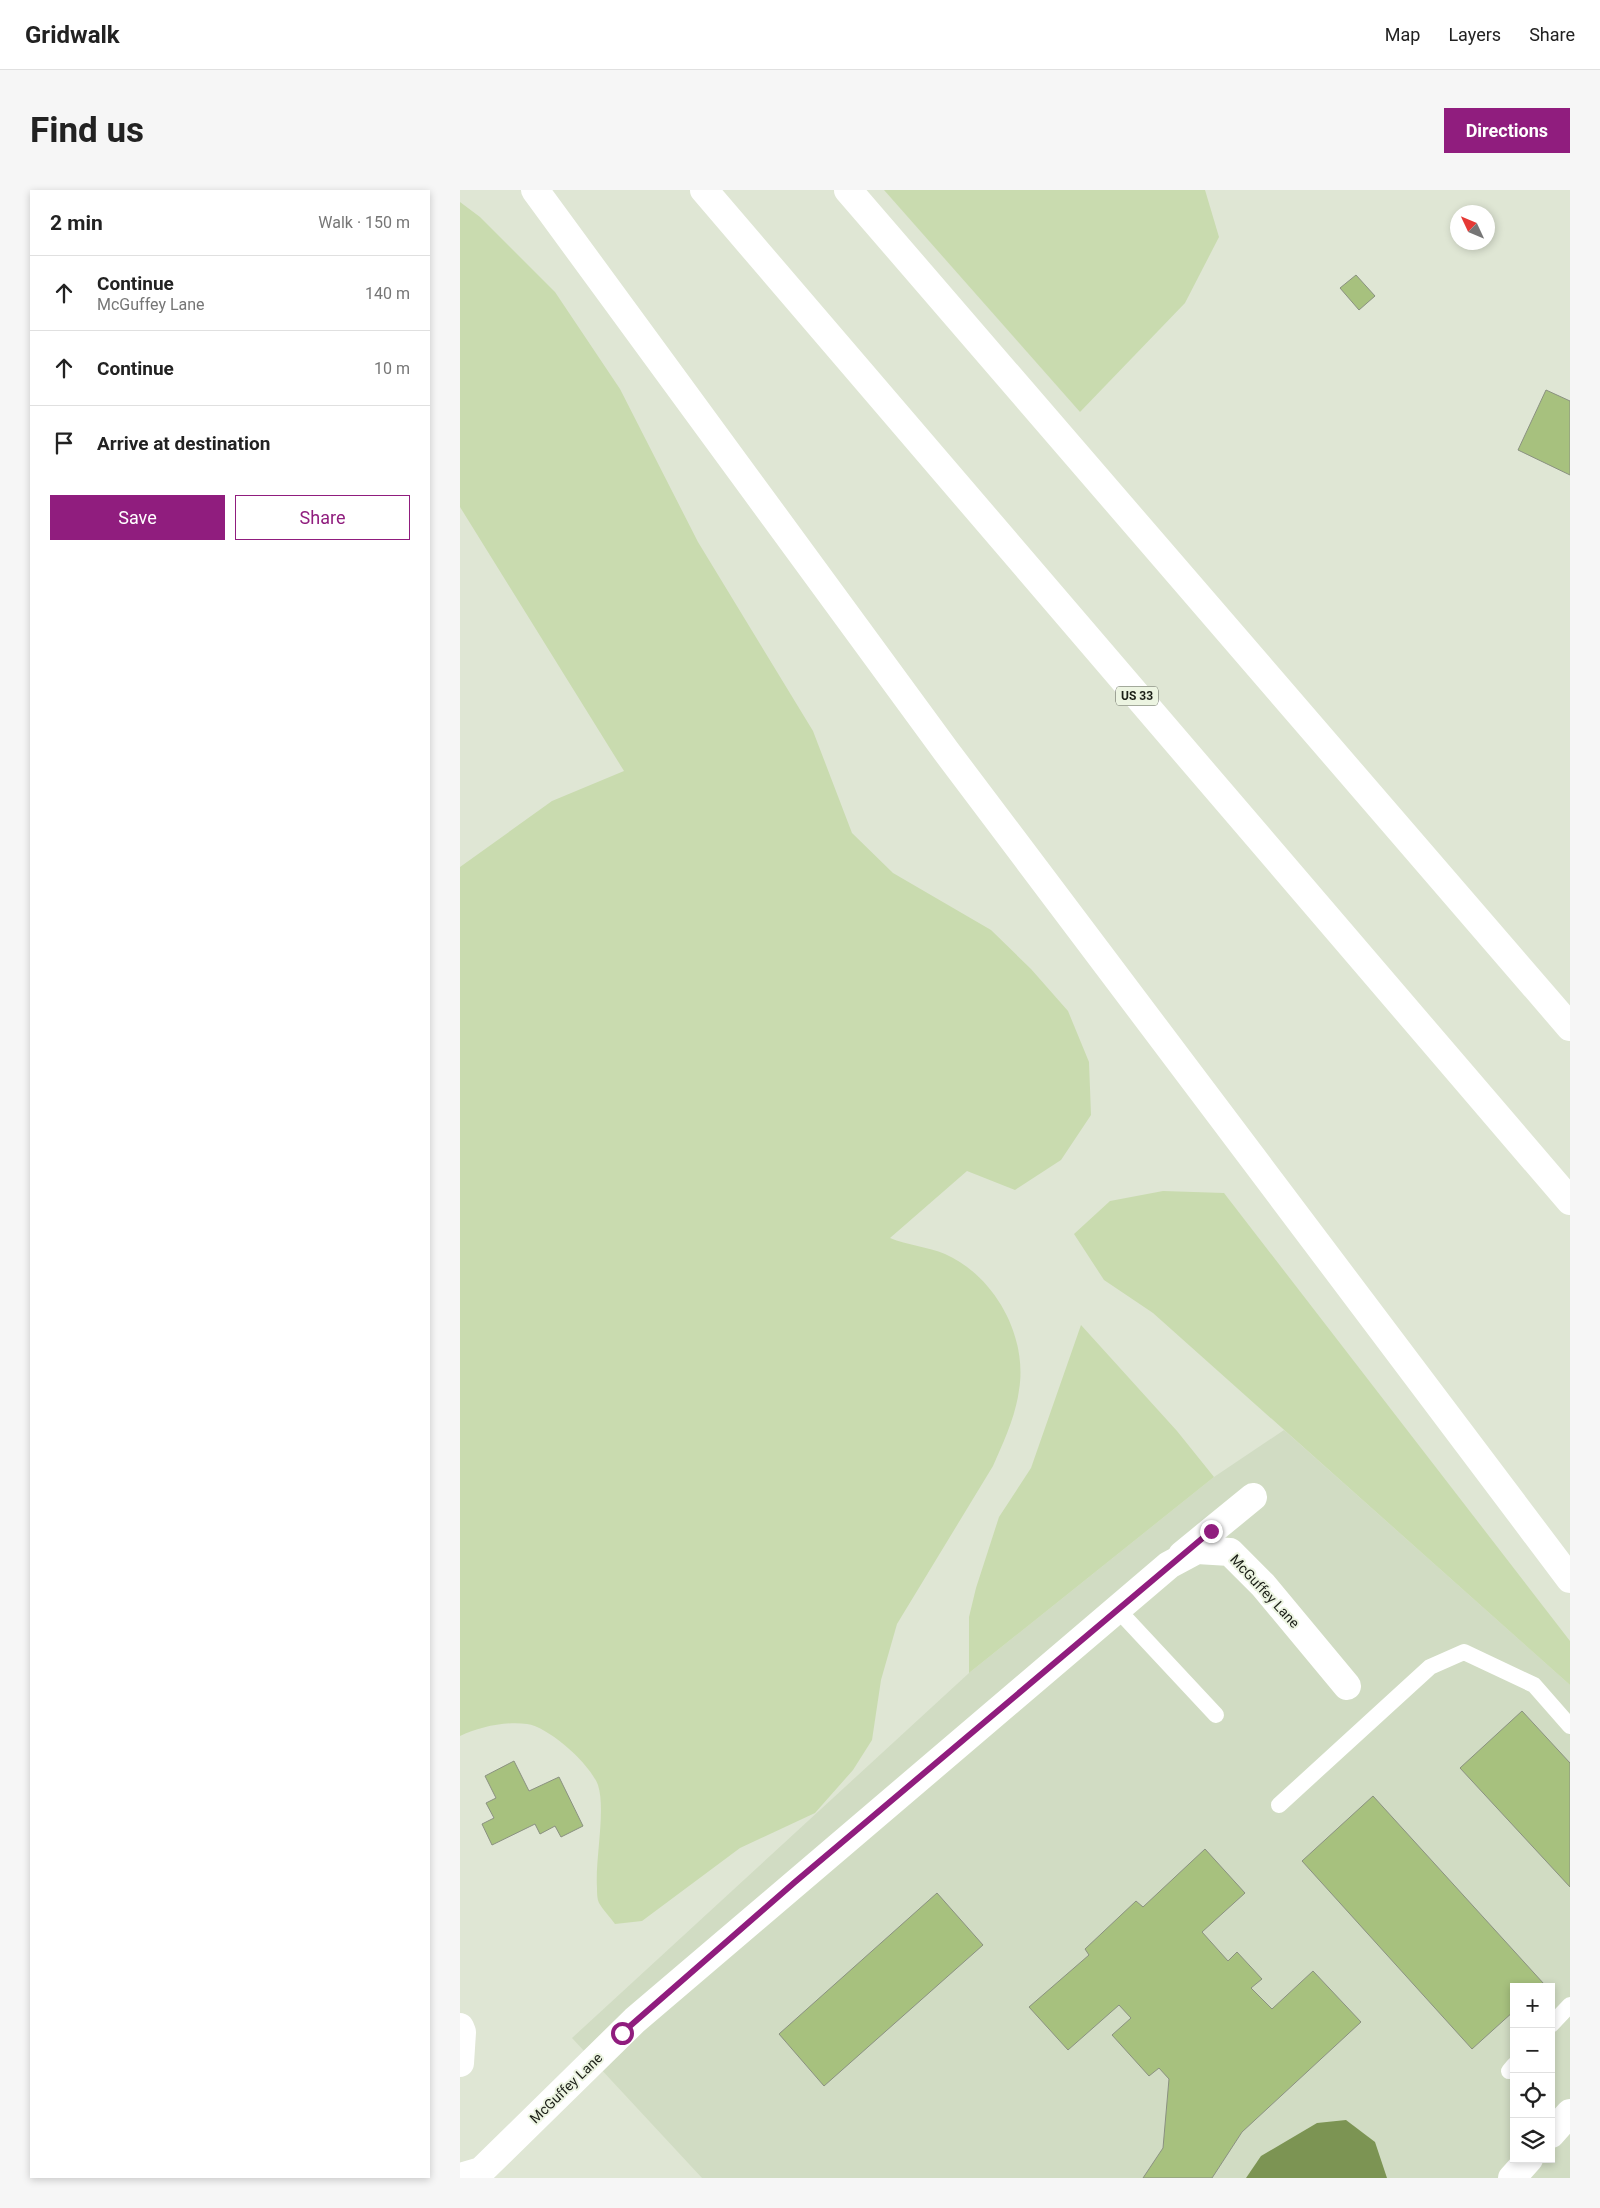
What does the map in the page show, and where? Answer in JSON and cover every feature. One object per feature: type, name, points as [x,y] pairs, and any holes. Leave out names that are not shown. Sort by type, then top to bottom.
[{"type":"main road","points":[[535,190],[946,750],[1570,1579]]},
{"type":"main road","name":"US 33","points":[[704,190],[1570,1201]]},
{"type":"main road","points":[[848,190],[1570,1027]]},
{"type":"main road","points":[[1169,1565],[1253,1497]]},
{"type":"main road","name":"McGuffey Lane","points":[[460,2177],[481,2171],[635,2020],[1169,1565],[1197,1550],[1230,1552],[1263,1585],[1347,1686]]},
{"type":"main road","points":[[460,2027],[462,2032],[460,2063]]},
{"type":"main road","points":[[1555,2130],[1570,2113]]},
{"type":"main road","points":[[1512,2178],[1525,2163]]},
{"type":"lane","points":[[1118,1610],[1216,1715]]},
{"type":"lane","points":[[1279,1805],[1430,1667],[1464,1652],[1534,1685],[1570,1726]]},
{"type":"lane","points":[[1555,2021],[1570,2005]]},
{"type":"shaded area","points":[[884,190],[1205,190],[1219,237],[1185,303],[1080,412]]},
{"type":"shaded area","points":[[460,202],[480,217],[555,292],[620,389],[698,542],[813,731],[852,833],[893,873],[991,930],[1031,969],[1068,1011],[1089,1062],[1091,1115],[1061,1160],[1015,1190],[967,1171],[890,1238],[945,1254],[963,1264],[979,1277],[993,1293],[1013,1329],[1018,1349],[1020,1370],[1019,1390],[1015,1409],[993,1466],[897,1624],[881,1680],[872,1740],[853,1770],[815,1813],[740,1848],[642,1921],[615,1924],[597,1898],[601,1808],[598,1785],[587,1767],[557,1739],[527,1724],[493,1725],[460,1736],[460,867],[552,801],[624,771],[460,507]]},
{"type":"shaded area","points":[[1163,1191],[1224,1193],[1570,1641],[1570,1685],[1153,1313],[1104,1280],[1074,1234],[1110,1201]]},
{"type":"shaded area","points":[[1081,1325],[1177,1431],[1214,1477],[969,1673],[969,1617],[976,1588],[999,1517],[1031,1468]]},
{"type":"shaded area","points":[[1284,1430],[1570,1685],[1570,2178],[702,2178],[572,2038],[969,1673],[1214,1477]]},
{"type":"shaded area","points":[[1346,2120],[1375,2142],[1387,2178],[1246,2178],[1261,2156],[1317,2123]]},
{"type":"building","points":[[1356,275],[1375,296],[1359,310],[1340,288]]},
{"type":"building","points":[[1546,390],[1570,401],[1570,475],[1518,450]]},
{"type":"building","points":[[1522,1711],[1570,1763],[1570,1887],[1460,1768]]},
{"type":"building","points":[[514,1761],[529,1791],[559,1777],[583,1826],[561,1837],[555,1826],[540,1834],[535,1824],[492,1845],[482,1824],[494,1818],[486,1803],[496,1798],[485,1776]]},
{"type":"building","points":[[1373,1796],[1543,1983],[1510,1983],[1510,2015],[1472,2049],[1302,1861]]},
{"type":"building","points":[[1205,1849],[1245,1893],[1202,1932],[1228,1961],[1237,1952],[1262,1979],[1251,1988],[1272,2009],[1313,1971],[1361,2022],[1242,2132],[1212,2178],[1143,2178],[1163,2148],[1169,2079],[1159,2068],[1149,2076],[1112,2035],[1131,2018],[1119,2005],[1068,2050],[1029,2007],[1089,1955],[1085,1949],[1136,1901],[1143,1907]]},
{"type":"building","points":[[937,1893],[983,1945],[824,2086],[779,2034]]},
{"type":"route","points":[[622,2033],[795,1882],[1211,1531]]}]
